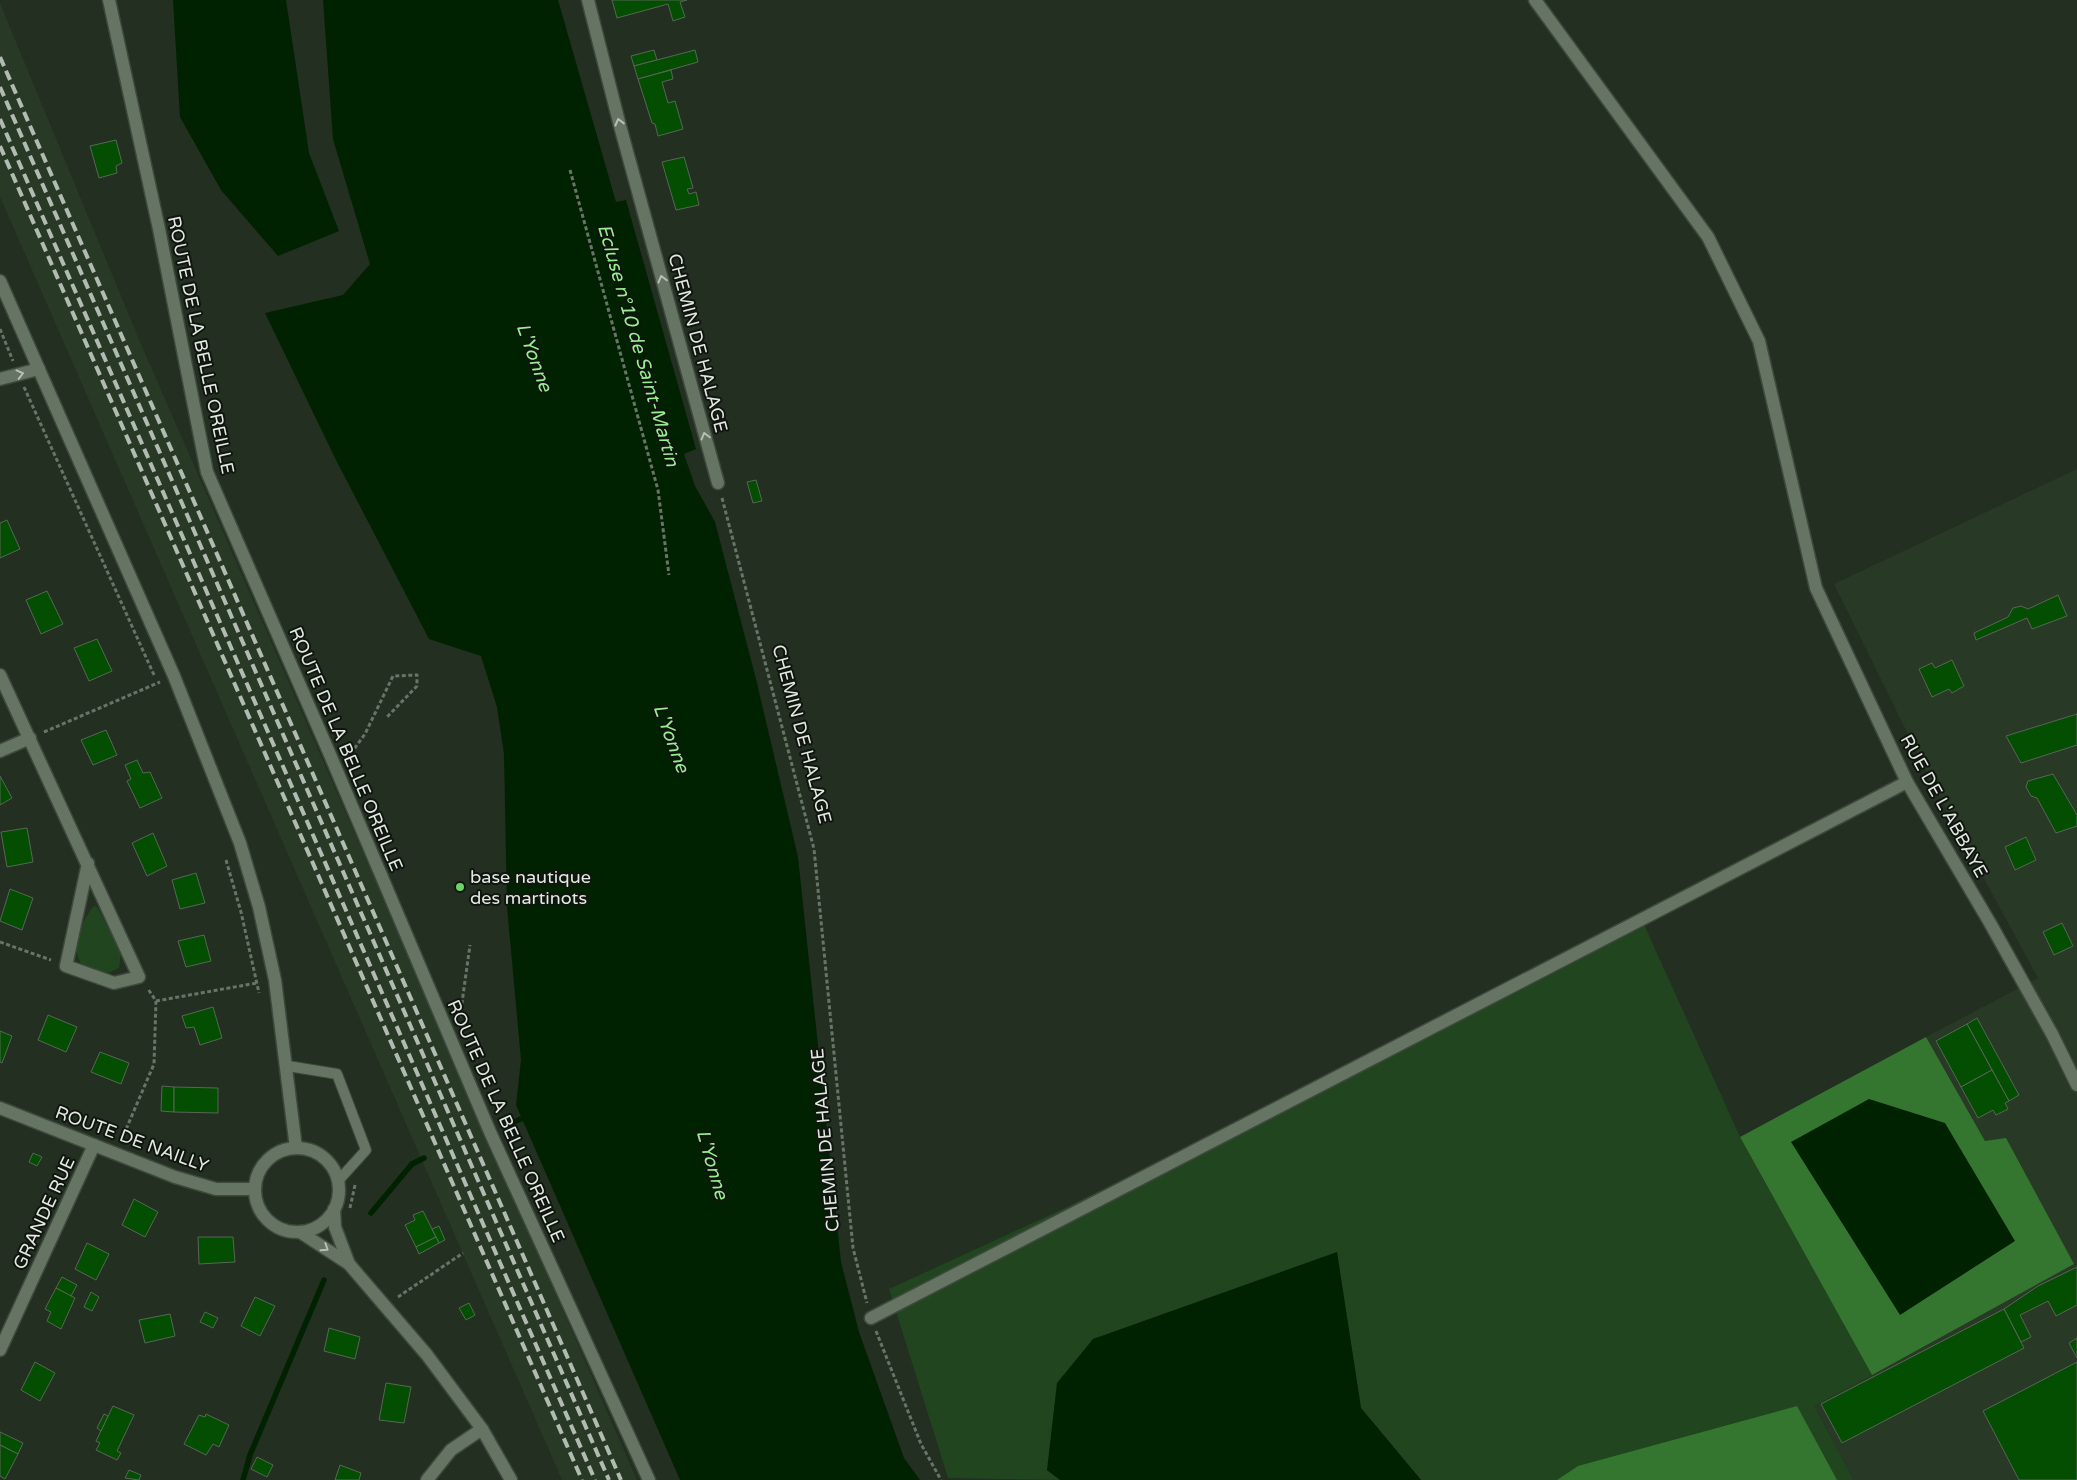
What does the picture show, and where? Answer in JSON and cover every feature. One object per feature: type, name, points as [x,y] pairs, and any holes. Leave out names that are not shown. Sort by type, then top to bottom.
[{"type":"street","name":"ROUTE DE LA BELLE OREILLE","points":[[109,0],[159,229],[206,472],[490,1132],[649,1480]]},
{"type":"street","name":"CHEMIN DE HALAGE","points":[[588,0],[620,126],[718,483]]},
{"type":"street","name":"RUE DE L'ABBAYE","points":[[1536,0],[1708,237],[1759,340],[1816,588],[1907,782],[1990,923],[2052,1034],[2077,1085]]},
{"type":"street","points":[[0,281],[174,676],[240,843],[259,907],[275,980],[288,1066],[296,1148]]},
{"type":"street","points":[[0,379],[39,369]]},
{"type":"street","points":[[0,675],[88,863],[139,977],[114,983],[66,966],[88,863]]},
{"type":"street","points":[[0,751],[30,738]]},
{"type":"street","points":[[872,1318],[1907,782]]},
{"type":"street","name":"ROUTE DE NAILLY","points":[[0,1108],[175,1177],[216,1189],[254,1189]]},
{"type":"street","name":"GRANDE RUE","points":[[0,1350],[94,1145]]},
{"type":"street","points":[[334,1209],[326,1220],[314,1228],[300,1232],[286,1231],[273,1225],[263,1216],[256,1203],[254,1189],[257,1176],[263,1165],[272,1156],[284,1150],[296,1148],[310,1150],[322,1157],[332,1167],[338,1180],[339,1190],[334,1209],[336,1227],[349,1264]]},
{"type":"street","points":[[300,1232],[349,1264],[427,1355],[482,1428],[511,1480]]},
{"type":"street","points":[[427,1480],[451,1450],[482,1428]]},
{"type":"lane","points":[[288,1066],[337,1074],[366,1150],[338,1180]]},
{"type":"path","points":[[570,170],[658,490],[669,575]]},
{"type":"path","points":[[0,329],[161,691]]},
{"type":"path","name":"CHEMIN DE HALAGE","points":[[718,483],[814,849],[853,1248],[872,1318],[921,1444],[941,1480]]},
{"type":"path","points":[[337,774],[365,734],[392,676],[417,675],[417,686],[387,717]]},
{"type":"path","points":[[30,738],[174,676]]},
{"type":"path","points":[[224,851],[241,912],[260,1002]]},
{"type":"path","points":[[0,942],[66,966]]},
{"type":"path","points":[[459,1021],[470,945]]},
{"type":"path","points":[[116,1153],[154,1064],[156,1001],[139,977]]},
{"type":"path","points":[[156,1001],[275,980]]},
{"type":"path","points":[[350,1211],[355,1184]]},
{"type":"path","points":[[385,1307],[421,1280],[463,1253]]},
{"type":"path","points":[[391,1292],[398,1298]]},
{"type":"shaded area","points":[[0,3],[138,337],[637,1480],[562,1480],[0,197]]},
{"type":"shaded area","points":[[2077,469],[2077,1480],[1854,1480],[1814,1406],[2073,1264],[1985,1141],[1926,1037],[2038,978],[1932,783],[1834,584]]},
{"type":"shaded area","points":[[94,906],[97,907],[121,952],[119,968],[108,973],[82,966],[78,955],[77,946],[81,927]]},
{"type":"shaded area","points":[[1642,920],[1740,1137],[1872,1375],[1814,1406],[1854,1480],[1421,1480],[1361,1408],[1337,1253],[1047,1470],[1060,1480],[948,1478],[889,1289],[1063,1209]]},
{"type":"green space","points":[[1926,1037],[1985,1141],[2006,1138],[2074,1264],[1872,1375],[1740,1137]]},
{"type":"green space","points":[[1797,1406],[1837,1480],[1557,1480],[1578,1466]]},
{"type":"water","points":[[173,0],[286,0],[309,153],[339,231],[278,256],[221,190],[180,117]]},
{"type":"water","points":[[323,0],[558,0],[616,202],[626,200],[696,449],[684,454],[695,486],[715,522],[756,679],[798,857],[841,1262],[859,1332],[904,1458],[920,1480],[680,1480],[516,1105],[521,1060],[507,907],[504,754],[497,707],[481,656],[429,639],[336,460],[265,313],[343,295],[370,264],[333,139]]},
{"type":"water","points":[[1869,1099],[1945,1123],[2015,1241],[1900,1315],[1791,1142]]},
{"type":"water","points":[[1337,1252],[1361,1408],[1421,1480],[1060,1480],[1047,1470],[1057,1383],[1093,1339]]},
{"type":"building","points":[[612,0],[687,0],[680,2],[685,17],[673,21],[668,4],[617,18]]},
{"type":"building","points":[[654,50],[657,60],[634,66],[631,56]]},
{"type":"building","points":[[695,50],[698,62],[638,79],[634,66]]},
{"type":"building","points":[[671,70],[673,79],[662,82],[668,103],[675,101],[683,129],[658,136],[638,79]]},
{"type":"building","points":[[116,140],[122,163],[116,166],[117,173],[99,178],[90,146]]},
{"type":"building","points":[[684,157],[693,188],[687,189],[689,194],[696,192],[699,205],[676,210],[662,162]]},
{"type":"building","points":[[756,480],[762,501],[753,503],[747,482]]},
{"type":"building","points":[[7,520],[20,549],[0,558],[0,523]]},
{"type":"building","points":[[47,591],[63,624],[41,634],[26,600]]},
{"type":"building","points":[[2058,595],[2067,616],[2032,629],[2027,618],[1976,640],[1974,633],[2008,617],[2013,608],[2021,606],[2028,609]]},
{"type":"building","points":[[97,639],[112,671],[89,681],[74,648]]},
{"type":"building","points":[[1952,660],[1964,686],[1952,693],[1949,689],[1932,697],[1919,669],[1932,663],[1935,668]]},
{"type":"building","points":[[2077,714],[2077,745],[2021,763],[2006,736]]},
{"type":"building","points":[[106,730],[117,755],[93,765],[81,740]]},
{"type":"building","points":[[137,760],[143,773],[150,772],[162,798],[140,808],[127,781],[131,779],[125,765]]},
{"type":"building","points":[[2053,774],[2077,815],[2077,826],[2056,833],[2037,798],[2031,796],[2026,787],[2028,781]]},
{"type":"building","points":[[0,776],[12,798],[0,805]]},
{"type":"building","points":[[27,828],[33,862],[7,867],[1,832]]},
{"type":"building","points":[[153,833],[167,866],[147,876],[132,843]]},
{"type":"building","points":[[2026,837],[2036,860],[2015,870],[2005,847]]},
{"type":"building","points":[[196,873],[205,903],[180,909],[172,880]]},
{"type":"building","points":[[10,889],[33,898],[22,930],[0,921]]},
{"type":"building","points":[[2062,923],[2073,946],[2054,955],[2043,932]]},
{"type":"building","points":[[204,935],[211,961],[186,967],[178,941]]},
{"type":"building","points":[[213,1007],[222,1038],[200,1045],[194,1027],[186,1028],[182,1016]]},
{"type":"building","points":[[48,1015],[77,1027],[66,1052],[38,1040]]},
{"type":"building","points":[[1977,1018],[2019,1095],[2009,1101],[1967,1024]]},
{"type":"building","points":[[1967,1024],[1992,1070],[1961,1087],[1936,1041]]},
{"type":"building","points":[[0,1031],[12,1036],[2,1063],[0,1062]]},
{"type":"building","points":[[100,1052],[129,1063],[121,1084],[91,1072]]},
{"type":"building","points":[[1992,1070],[2009,1101],[2005,1103],[2008,1109],[1996,1115],[1993,1110],[1978,1118],[1961,1087]]},
{"type":"building","points":[[162,1086],[174,1087],[174,1112],[161,1111]]},
{"type":"building","points":[[174,1087],[218,1088],[218,1113],[174,1112]]},
{"type":"building","points":[[33,1153],[42,1157],[37,1166],[29,1162]]},
{"type":"building","points":[[134,1199],[158,1212],[145,1237],[122,1225]]},
{"type":"building","points":[[423,1211],[436,1237],[416,1247],[405,1225],[415,1220],[413,1215]]},
{"type":"building","points":[[439,1226],[445,1240],[439,1243],[432,1229]]},
{"type":"building","points":[[198,1237],[233,1237],[235,1262],[199,1264]]},
{"type":"building","points":[[436,1237],[439,1243],[419,1254],[416,1247]]},
{"type":"building","points":[[87,1243],[109,1254],[96,1280],[75,1269]]},
{"type":"building","points":[[2077,1267],[2077,1305],[2056,1316],[2048,1301],[2020,1315],[2031,1337],[2021,1342],[2004,1309],[2038,1286]]},
{"type":"building","points":[[62,1277],[77,1285],[71,1296],[56,1288]]},
{"type":"building","points":[[56,1288],[75,1298],[61,1329],[47,1321],[51,1312],[45,1309]]},
{"type":"building","points":[[91,1292],[99,1297],[92,1311],[84,1307]]},
{"type":"building","points":[[255,1297],[275,1306],[260,1336],[241,1326]]},
{"type":"building","points":[[469,1303],[475,1315],[466,1320],[459,1308]]},
{"type":"building","points":[[2004,1309],[2024,1348],[1842,1443],[1821,1404]]},
{"type":"building","points":[[205,1312],[218,1318],[213,1328],[200,1322]]},
{"type":"building","points":[[170,1314],[175,1336],[145,1343],[139,1320]]},
{"type":"building","points":[[329,1328],[360,1337],[355,1359],[324,1351]]},
{"type":"building","points":[[2077,1338],[2077,1358],[2069,1343]]},
{"type":"building","points":[[35,1362],[55,1373],[40,1401],[21,1390]]},
{"type":"building","points":[[2077,1362],[2077,1480],[2019,1480],[1983,1411]]},
{"type":"building","points":[[386,1383],[411,1387],[404,1423],[379,1420]]},
{"type":"building","points":[[113,1406],[134,1415],[117,1451],[121,1453],[117,1460],[96,1450],[100,1443],[96,1441]]},
{"type":"building","points":[[104,1414],[108,1416],[101,1431],[97,1428]]},
{"type":"building","points":[[206,1414],[229,1425],[219,1447],[213,1444],[206,1455],[184,1444],[199,1415],[205,1417]]},
{"type":"building","points":[[0,1432],[23,1443],[18,1454],[0,1445]]},
{"type":"building","points":[[0,1445],[18,1454],[5,1479],[0,1476]]},
{"type":"building","points":[[257,1457],[273,1465],[267,1477],[251,1469]]},
{"type":"building","points":[[340,1465],[361,1473],[359,1480],[335,1480]]},
{"type":"building","points":[[129,1470],[141,1475],[139,1480],[125,1478]]},
{"type":"waterway","points":[[507,1125],[528,1116]]},
{"type":"waterway","points":[[371,1213],[412,1164],[424,1158]]},
{"type":"waterway","points":[[243,1480],[250,1455],[324,1280]]},
{"type":"railway","points":[[0,57],[621,1480]]},
{"type":"railway","points":[[0,87],[609,1480]]},
{"type":"railway","points":[[0,119],[595,1480]]},
{"type":"railway","points":[[0,146],[582,1480]]},
{"type":"place","name":"base nautique des martinots","points":[[460,887]]},
{"type":"water label","name":"Ecluse n°10 de Saint-Martin","points":[[639,345]]},
{"type":"water label","name":"L'Yonne","points":[[535,357]]},
{"type":"water label","name":"L'Yonne","points":[[672,738]]},
{"type":"water label","name":"L'Yonne","points":[[713,1164]]}]
